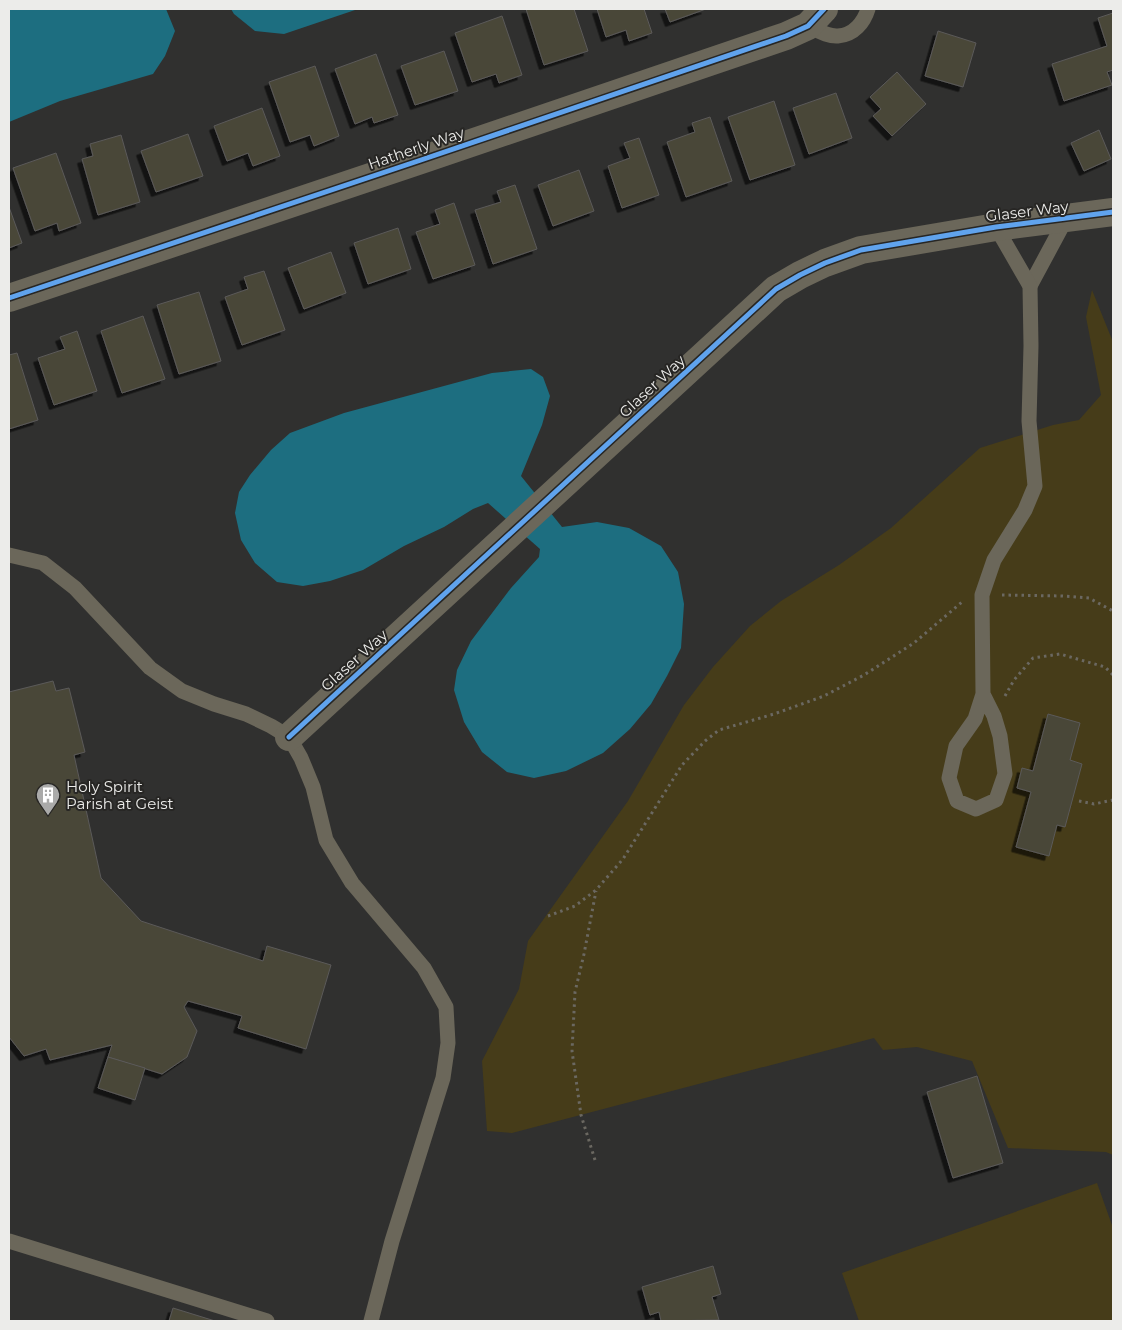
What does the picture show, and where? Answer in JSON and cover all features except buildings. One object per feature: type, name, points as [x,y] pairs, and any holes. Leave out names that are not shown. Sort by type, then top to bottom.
[{"type":"street","name":"Hatherly Way","points":[[9,298],[786,36],[816,17]]},
{"type":"street","name":"Glaser Way","points":[[288,737],[776,289],[825,263],[861,250],[996,227],[1113,212]]},
{"type":"lane","points":[[816,17],[827,34],[838,36],[848,34],[858,28],[868,9]]},
{"type":"lane","points":[[1030,286],[1066,219]]},
{"type":"lane","points":[[983,694],[994,716],[1000,736],[1004,774],[996,800],[976,809],[957,801],[949,778],[956,746],[975,719],[983,694],[982,595],[994,560],[1025,510],[1035,486],[1029,421],[1030,286],[996,227]]},
{"type":"lane","points":[[9,555],[43,564],[75,588],[150,668],[182,690],[214,704],[246,714],[272,726],[288,737],[301,758],[313,787],[326,840],[352,883],[424,968],[446,1007],[448,1043],[443,1078],[395,1231],[371,1321]]},
{"type":"lane","points":[[9,1241],[267,1321]]},
{"type":"path","points":[[548,916],[575,906],[596,890],[623,859],[682,765],[705,741],[719,730],[774,714],[824,696],[864,675],[914,643],[963,602],[982,595],[1089,598],[1113,611]]},
{"type":"path","points":[[994,716],[1014,680],[1033,658],[1060,654],[1105,667],[1113,675]]},
{"type":"path","points":[[1079,801],[1094,804],[1113,800]]},
{"type":"path","points":[[595,1160],[581,1115],[572,1051],[575,992],[596,890]]},
{"type":"shaded area","points":[[1092,290],[1113,342],[1113,1155],[1106,1152],[1008,1148],[972,1061],[917,1047],[883,1050],[874,1038],[512,1133],[487,1131],[482,1061],[519,989],[528,941],[628,801],[684,705],[713,667],[750,626],[781,601],[839,565],[891,528],[980,448],[1053,425],[1079,420],[1101,395],[1086,317]]},
{"type":"shaded area","points":[[1097,1183],[1113,1228],[1113,1321],[859,1321],[842,1273]]},
{"type":"water","points":[[9,9],[166,9],[175,31],[165,56],[153,74],[60,101],[9,122]]},
{"type":"water","points":[[231,9],[358,9],[284,34],[255,31],[234,14]]},
{"type":"water","points":[[531,369],[543,377],[550,396],[542,425],[521,476],[562,527],[597,522],[629,528],[661,546],[678,572],[684,604],[681,648],[651,704],[630,729],[603,753],[566,771],[534,778],[507,772],[482,752],[464,722],[454,690],[457,670],[471,641],[511,588],[539,557],[540,549],[488,503],[473,509],[444,527],[404,546],[363,570],[330,581],[303,586],[277,582],[255,563],[241,540],[235,513],[239,492],[250,475],[271,450],[290,433],[344,413],[492,373]]},
{"type":"cycle path","points":[[9,298],[786,36],[808,26],[824,9]]},
{"type":"cycle path","points":[[289,737],[776,289],[825,263],[861,250],[996,227],[1113,212]]},
{"type":"place","name":"Holy Spirit Parish at Geist","points":[[48,816]]}]
